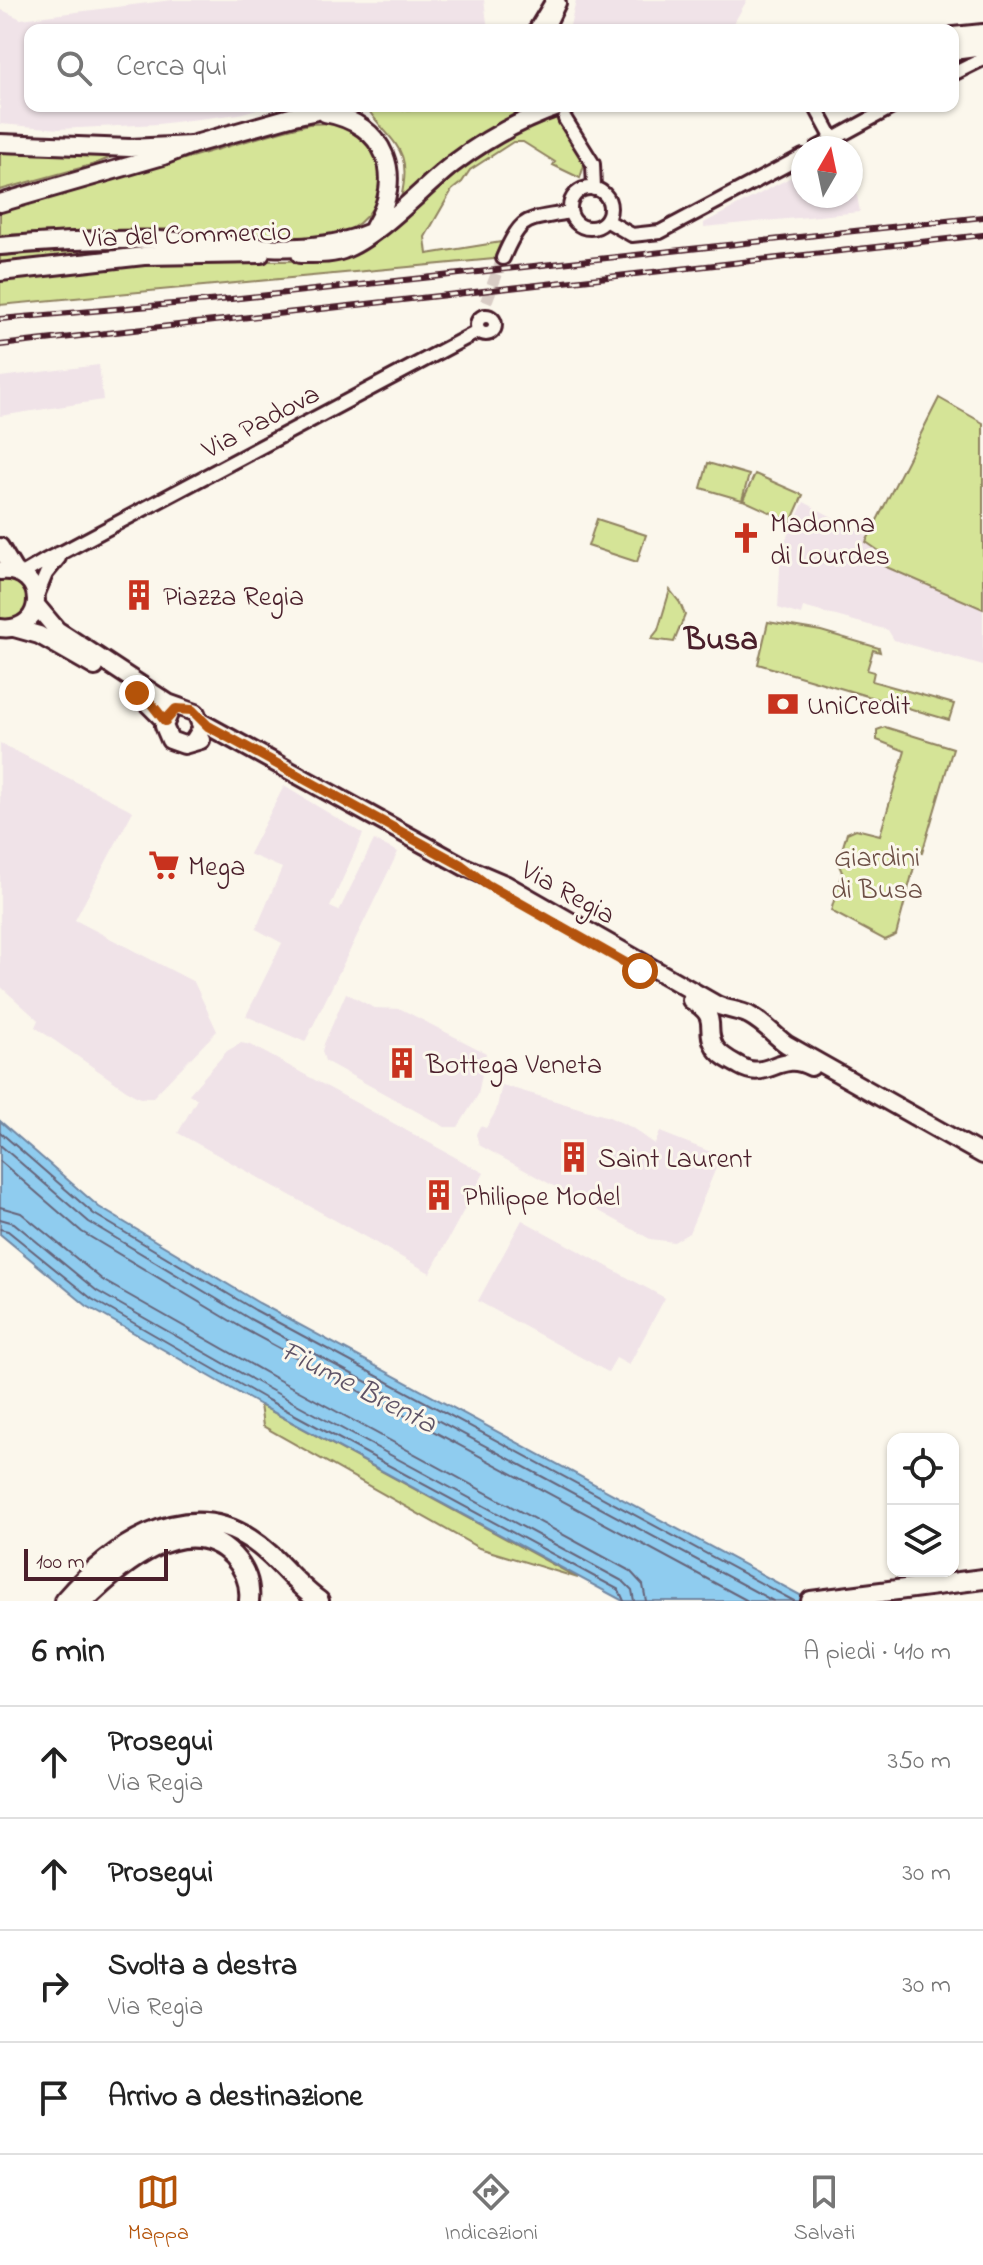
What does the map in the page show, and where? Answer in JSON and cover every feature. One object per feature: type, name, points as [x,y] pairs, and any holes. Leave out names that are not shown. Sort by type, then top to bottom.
[{"type":"highway","points":[[64,1601],[99,1566],[133,1541],[151,1531],[194,1522],[235,1530],[249,1538],[319,1601]]},
{"type":"highway","points":[[84,1601],[115,1572],[145,1552],[166,1542],[190,1538],[211,1541],[235,1558],[246,1575],[249,1601]]},
{"type":"highway","points":[[811,1601],[983,1579]]},
{"type":"main road","points":[[959,35],[983,33]]},
{"type":"main road","points":[[959,50],[983,47]]},
{"type":"main road","name":"Via del Commercio","points":[[0,203],[312,112]]},
{"type":"main road","points":[[321,112],[345,117],[359,124],[373,136],[385,154],[389,191],[371,232]]},
{"type":"main road","name":"Via del Commercio","points":[[3,273],[144,256],[338,252],[392,217],[484,142],[515,124],[563,112]]},
{"type":"main road","name":"Via del Commercio","points":[[4,142],[130,148],[191,145]]},
{"type":"main road","name":"Via del Commercio","points":[[0,246],[142,240],[303,248],[332,245],[371,232]]},
{"type":"main road","points":[[0,547],[12,572],[32,585],[36,602],[57,630],[168,703],[192,710],[201,722],[200,733],[193,742]]},
{"type":"main road","name":"Via Padova","points":[[7,628],[28,621],[36,602]]},
{"type":"main road","points":[[7,628],[39,635],[104,673],[150,702],[165,721]]},
{"type":"main road","points":[[181,708],[171,712],[165,721],[165,731],[170,740],[184,745],[230,739]]},
{"type":"main road","name":"Via Regia","points":[[201,722],[465,867],[505,884],[730,1011],[745,1013],[767,1026],[780,1039],[983,1155]]},
{"type":"main road","name":"Via Regia","points":[[465,867],[486,884],[700,1005],[707,1011],[712,1042],[717,1051],[743,1068],[765,1071],[775,1064],[790,1061],[807,1065],[983,1165]]},
{"type":"main road","points":[[712,1030],[715,1023],[730,1011]]},
{"type":"main road","points":[[775,1064],[781,1050],[780,1039]]},
{"type":"street","points":[[539,24],[553,0]]},
{"type":"street","points":[[549,24],[560,0]]},
{"type":"street","points":[[959,71],[983,59]]},
{"type":"street","points":[[563,112],[593,164],[594,189]]},
{"type":"street","points":[[818,112],[831,136]]},
{"type":"street","points":[[839,136],[883,112]]},
{"type":"street","points":[[606,220],[632,235],[660,232],[791,162]]},
{"type":"street","points":[[594,189],[606,196],[610,209],[606,220],[588,228],[576,223],[570,212],[575,195],[581,190],[594,189]]},
{"type":"street","points":[[503,258],[521,224],[547,214],[570,212]]},
{"type":"street","name":"Via Padova","points":[[12,572],[37,568],[53,555],[479,331],[477,322],[485,316],[486,302]]},
{"type":"street","name":"Via Padova","points":[[36,602],[46,574],[63,552]]},
{"type":"shaded area","points":[[172,0],[484,0],[487,24],[24,24],[24,112],[246,112],[158,124],[59,129],[0,124],[0,9],[21,19]]},
{"type":"shaded area","points":[[576,0],[747,0],[733,24],[570,24]]},
{"type":"shaded area","points":[[791,177],[791,208],[859,208],[860,212],[704,227],[704,223]]},
{"type":"shaded area","points":[[99,365],[103,400],[0,416],[0,377]]},
{"type":"shaded area","points":[[804,502],[868,536],[866,542],[882,553],[885,567],[983,609],[983,666],[894,640],[888,630],[803,607],[801,615],[778,608],[781,549]]},
{"type":"shaded area","points":[[0,743],[133,811],[75,920],[194,982],[217,1031],[153,1097],[140,1098],[132,1094],[35,1027],[38,1020],[0,986]]},
{"type":"shaded area","points":[[284,786],[363,834],[330,907],[339,911],[374,840],[398,852],[305,1042],[246,1016],[282,943],[256,929],[282,868],[249,854]]},
{"type":"shaded area","points":[[346,993],[374,1008],[401,1009],[486,1053],[478,1095],[458,1127],[445,1127],[325,1061],[322,1051],[324,1044]]},
{"type":"shaded area","points":[[241,1043],[251,1045],[484,1173],[430,1273],[178,1133],[197,1099],[189,1094],[227,1051]]},
{"type":"shaded area","points":[[502,1085],[609,1117],[631,1127],[655,1144],[660,1132],[721,1156],[689,1233],[674,1242],[650,1239],[479,1145],[476,1134],[480,1126],[486,1128],[496,1111]]},
{"type":"shaded area","points":[[522,1220],[665,1298],[629,1365],[616,1358],[608,1372],[478,1301]]},
{"type":"green space","points":[[370,112],[525,112],[471,141],[401,198],[404,168],[393,140]]},
{"type":"green space","points":[[558,115],[585,162],[580,178],[553,165],[555,162],[523,142],[513,142],[470,170],[452,190],[425,237],[427,254],[501,242],[494,259],[0,305],[0,280],[166,264],[332,261],[369,245],[385,234],[471,159]]},
{"type":"green space","points":[[333,123],[355,133],[370,148],[379,164],[381,182],[377,199],[367,216],[351,229],[329,239],[176,229],[0,235],[0,212],[281,131],[309,124]]},
{"type":"green space","points":[[0,152],[114,156],[0,190]]},
{"type":"green space","points":[[148,248],[0,264],[0,256]]},
{"type":"green space","points":[[939,398],[983,423],[983,609],[884,566],[882,553],[866,542]]},
{"type":"green space","points":[[708,463],[749,475],[742,500],[701,488]]},
{"type":"green space","points":[[755,474],[803,495],[791,522],[743,500]]},
{"type":"green space","points":[[597,519],[646,535],[637,562],[588,546]]},
{"type":"green space","points":[[0,575],[27,582],[30,609],[16,621],[0,621]]},
{"type":"green space","points":[[670,590],[685,615],[674,642],[651,639],[658,630]]},
{"type":"green space","points":[[768,622],[821,631],[879,648],[880,652],[873,650],[867,670],[874,672],[872,681],[954,704],[949,720],[758,664]]},
{"type":"green space","name":"Giardini di Busa","points":[[885,727],[953,748],[922,853],[918,852],[896,935],[885,940],[831,911],[842,872],[838,863],[847,833],[856,829],[880,835],[905,751],[877,740],[877,730]]},
{"type":"green space","points":[[260,1405],[578,1578],[479,1548],[263,1426]]},
{"type":"water","name":"Fiume Brenta","points":[[0,1121],[99,1207],[259,1303],[811,1601],[623,1601],[260,1405],[87,1306],[0,1234]]},
{"type":"tunnel","points":[[486,302],[503,258]]},
{"type":"railway","points":[[0,319],[231,299],[983,217]]},
{"type":"railway","points":[[0,345],[983,235]]},
{"type":"place","name":"Madonna di Lourdes","points":[[746,538]]},
{"type":"place","name":"Piazza Regia","points":[[139,595]]},
{"type":"place","name":"UniCredit","points":[[783,704]]},
{"type":"place","name":"Mega","points":[[164,865]]},
{"type":"place","name":"Bottega Veneta","points":[[402,1063]]},
{"type":"place","name":"Saint Laurent","points":[[574,1157]]},
{"type":"place","name":"Philippe Model","points":[[439,1195]]},
{"type":"district","name":"Busa","points":[[721,638]]},
{"type":"route","points":[[137,693],[150,702],[165,721],[176,709],[192,710],[201,722],[461,865],[486,884],[640,971]]}]
